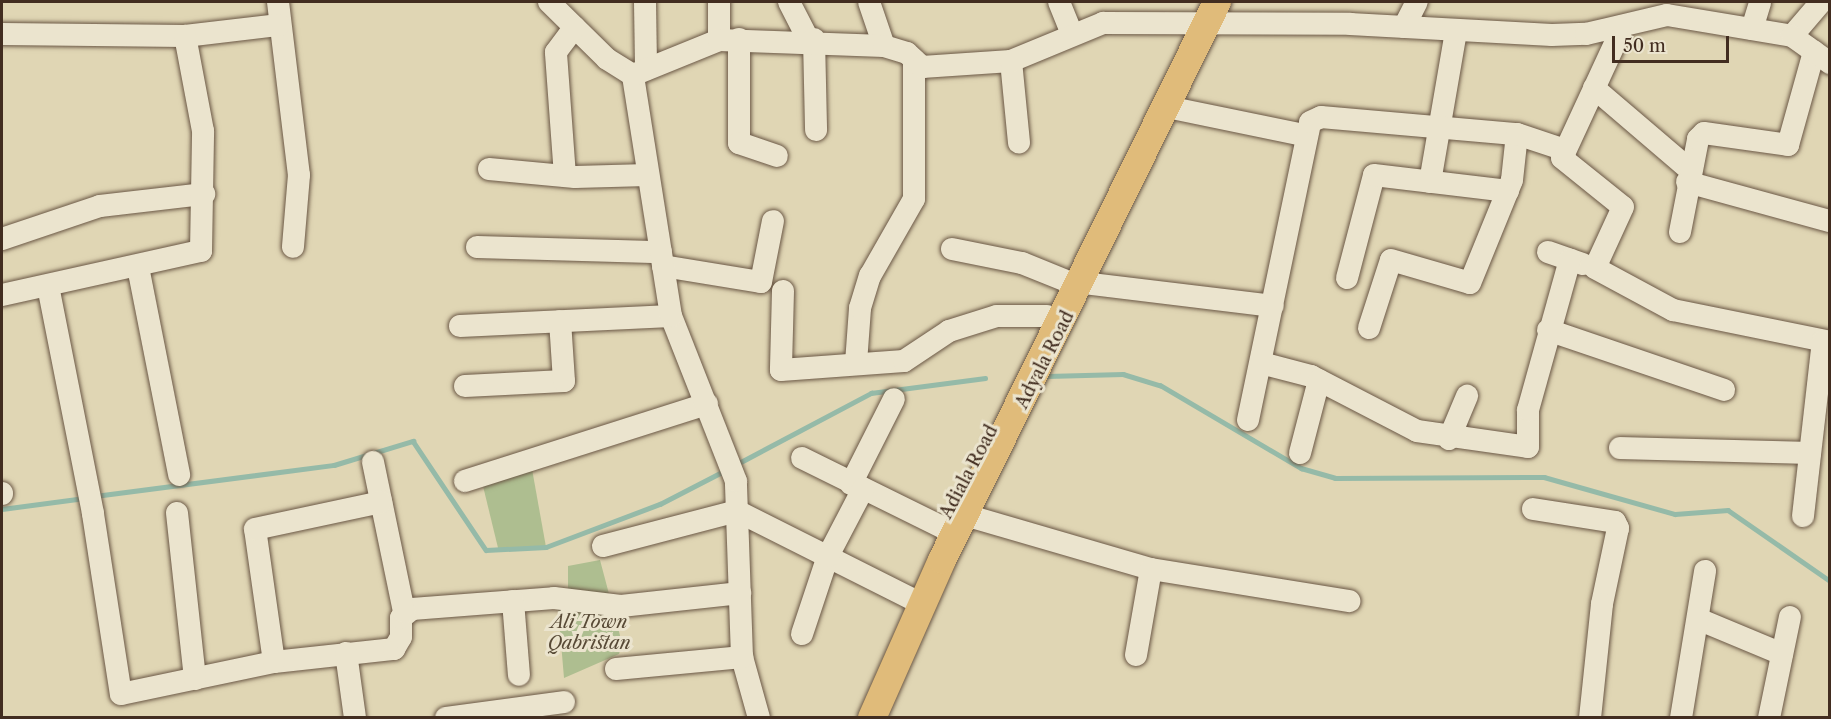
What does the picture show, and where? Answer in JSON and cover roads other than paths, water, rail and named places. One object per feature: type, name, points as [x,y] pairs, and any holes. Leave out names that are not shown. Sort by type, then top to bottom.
[{"type":"main road","name":"Adyala Road","points":[[953,526],[1073,282],[1167,107],[1204,12]]},
{"type":"main road","name":"Adiala Road","points":[[855,717],[953,526],[1047,316],[1073,282],[1204,12]]},
{"type":"main road","points":[[872,717],[914,600]]},
{"type":"street","points":[[278,2],[298,175],[293,247]]},
{"type":"street","points":[[549,2],[575,27],[639,72]]},
{"type":"street","points":[[645,2],[639,72],[648,175],[671,316],[734,474],[742,657],[759,717]]},
{"type":"street","points":[[719,2],[729,39],[739,143],[777,156]]},
{"type":"street","points":[[789,2],[811,39],[816,130]]},
{"type":"street","points":[[869,2],[884,46]]},
{"type":"street","points":[[1059,2],[1072,34]]},
{"type":"street","points":[[1404,27],[1416,2]]},
{"type":"street","points":[[1752,29],[1760,2]]},
{"type":"street","points":[[1792,36],[1821,2]]},
{"type":"street","points":[[639,72],[729,39],[811,39],[884,46],[914,60],[922,67],[1011,61],[1103,23],[1204,12],[1456,31],[1586,34],[1667,15],[1792,36],[1822,57],[1788,145],[1704,133],[1688,176],[1680,232]]},
{"type":"street","points":[[2,34],[185,36],[279,26]]},
{"type":"street","points":[[565,176],[556,52],[575,27]]},
{"type":"street","points":[[1595,268],[1623,207],[1563,160],[1565,150],[1623,27]]},
{"type":"street","points":[[1430,182],[1456,31]]},
{"type":"street","points":[[2,295],[138,267],[201,251],[204,194],[203,130],[185,36]]},
{"type":"street","points":[[856,363],[860,308],[870,276],[914,199],[914,60]]},
{"type":"street","points":[[1011,61],[1019,143]]},
{"type":"street","points":[[1594,88],[1688,176],[1830,221]]},
{"type":"street","points":[[1167,107],[1304,135]]},
{"type":"street","points":[[1248,420],[1273,306],[1304,135],[1310,122],[1322,117],[1517,134],[1565,150]]},
{"type":"street","points":[[1369,328],[1391,260],[1470,283],[1508,191],[1517,134]]},
{"type":"street","points":[[489,169],[565,176],[648,175]]},
{"type":"street","points":[[1347,278],[1374,175],[1508,191]]},
{"type":"street","points":[[2,239],[110,203],[204,194]]},
{"type":"street","points":[[477,247],[662,259],[761,282],[773,221]]},
{"type":"street","points":[[952,249],[1022,263],[1073,282],[1273,306]]},
{"type":"street","points":[[1548,252],[1595,268],[1673,310],[1826,342],[1803,516]]},
{"type":"street","points":[[1261,363],[1320,380],[1417,431],[1449,439],[1528,447],[1528,410],[1548,330],[1570,260]]},
{"type":"street","points":[[138,267],[179,475]]},
{"type":"street","points":[[48,286],[93,514],[121,694],[274,662],[394,649],[404,612],[374,462]]},
{"type":"street","points":[[783,291],[781,370],[904,361],[949,331],[997,316],[1047,316]]},
{"type":"street","points":[[460,326],[671,316]]},
{"type":"street","points":[[465,386],[564,381],[560,321]]},
{"type":"street","points":[[1548,330],[1724,390]]},
{"type":"street","points":[[1300,453],[1320,380]]},
{"type":"street","points":[[1449,439],[1467,396]]},
{"type":"street","points":[[802,634],[828,556],[894,399]]},
{"type":"street","points":[[465,481],[707,404]]},
{"type":"street","points":[[1620,448],[1810,453]]},
{"type":"street","points":[[802,458],[857,486],[953,526],[1151,569],[1349,600]]},
{"type":"street","points":[[274,662],[255,529],[381,502]]},
{"type":"street","points":[[1533,509],[1615,522],[1618,528],[1602,604],[1590,717]]},
{"type":"street","points":[[603,546],[737,511],[914,600]]},
{"type":"street","points":[[177,513],[195,679]]},
{"type":"street","points":[[1136,655],[1151,569]]},
{"type":"street","points":[[1681,717],[1705,571]]},
{"type":"street","points":[[404,612],[513,601],[579,598],[621,606],[740,593]]},
{"type":"street","points":[[513,601],[519,675]]},
{"type":"street","points":[[1768,717],[1790,617]]},
{"type":"street","points":[[1698,619],[1782,654]]},
{"type":"street","points":[[346,653],[355,717]]},
{"type":"street","points":[[616,669],[742,657]]},
{"type":"street","points":[[446,717],[520,715],[564,702]]},
{"type":"waterway","points":[[1047,376],[1123,374],[1160,385],[1301,468],[1335,478],[1544,477],[1675,514],[1728,510],[1830,581]]},
{"type":"waterway","points":[[737,464],[871,393],[985,378]]},
{"type":"waterway","points":[[95,496],[334,465],[413,441],[486,550],[546,547],[660,504],[724,471]]},
{"type":"waterway","points":[[2,509],[84,498]]},
{"type":"park label","name":"Ali Town Qabristan","points":[[589,633]]}]
